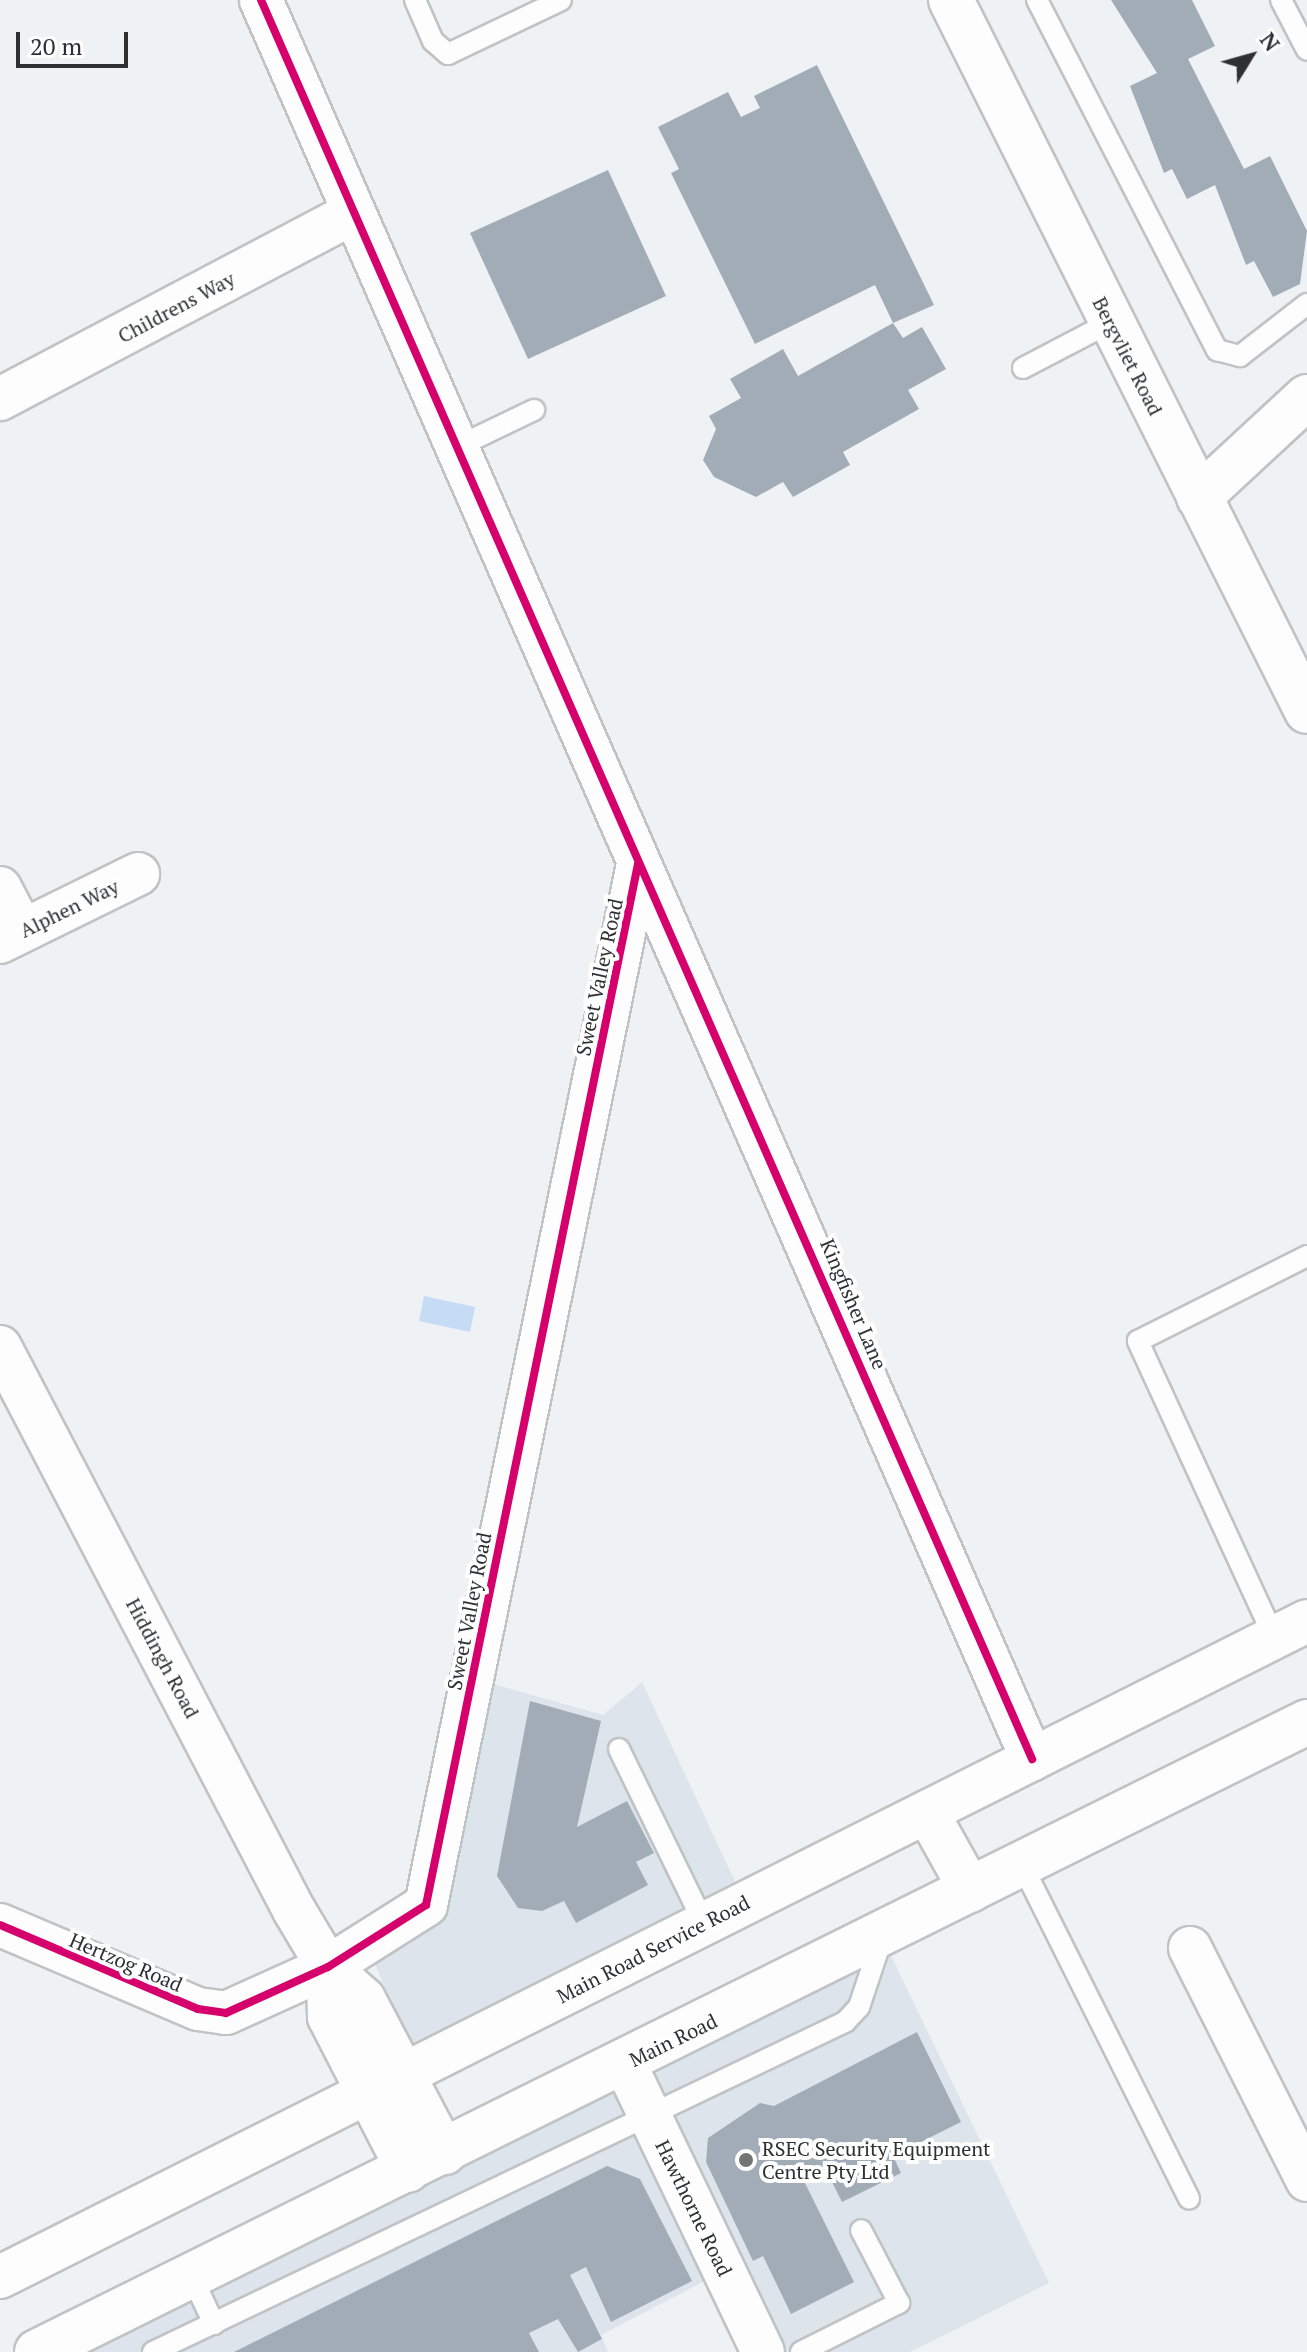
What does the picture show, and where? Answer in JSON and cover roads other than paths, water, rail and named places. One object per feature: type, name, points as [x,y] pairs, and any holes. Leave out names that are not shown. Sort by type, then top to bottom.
[{"type":"main road","name":"Bergvliet Road","points":[[951,0],[1307,711]]},
{"type":"main road","points":[[1199,497],[1307,397]]},
{"type":"main road","name":"Main Road","points":[[37,2352],[882,1937],[1307,1722]]},
{"type":"street","points":[[261,0],[351,214],[638,864]]},
{"type":"street","name":"Childrens Way","points":[[0,399],[351,214]]},
{"type":"street","name":"Kingfisher Lane","points":[[638,864],[1032,1759]]},
{"type":"street","name":"Sweet Valley Road","points":[[328,1967],[406,1924],[430,1895],[638,864]]},
{"type":"street","name":"Alphen Way","points":[[11,936],[138,874]]},
{"type":"street","points":[[0,888],[11,936]]},
{"type":"street","name":"Hiddingh Road","points":[[0,1347],[328,1967],[329,2017],[386,2083],[427,2162]]},
{"type":"street","name":"Main Road Service Road","points":[[0,2277],[1290,1629]]},
{"type":"street","points":[[927,1812],[971,1891]]},
{"type":"street","name":"Hertzog Road","points":[[0,1925],[211,2014],[241,2009],[328,1967]]},
{"type":"street","points":[[1190,1948],[1307,2180]]},
{"type":"street","name":"Hawthorne Road","points":[[625,2064],[763,2352]]},
{"type":"lane","points":[[415,0],[433,41],[448,54],[561,0]]},
{"type":"lane","points":[[1037,0],[1217,350],[1240,356],[1307,304]]},
{"type":"lane","points":[[1281,0],[1307,50]]},
{"type":"lane","points":[[1023,368],[1111,322]]},
{"type":"lane","points":[[455,448],[534,410]]},
{"type":"lane","points":[[1290,1629],[1138,1341],[1307,1256]]},
{"type":"lane","points":[[619,1749],[704,1923]]},
{"type":"lane","points":[[1022,1865],[1189,2199]]},
{"type":"lane","points":[[153,2352],[851,2017],[882,1937]]},
{"type":"lane","points":[[801,2352],[899,2303],[861,2230]]},
{"type":"lane","points":[[192,2277],[214,2324]]},
{"type":"water","points":[[424,1296],[475,1307],[470,1332],[419,1321]]},
{"type":"place","name":"RSEC Security Equipment Centre Pty Ltd","points":[[746,2160]]}]
